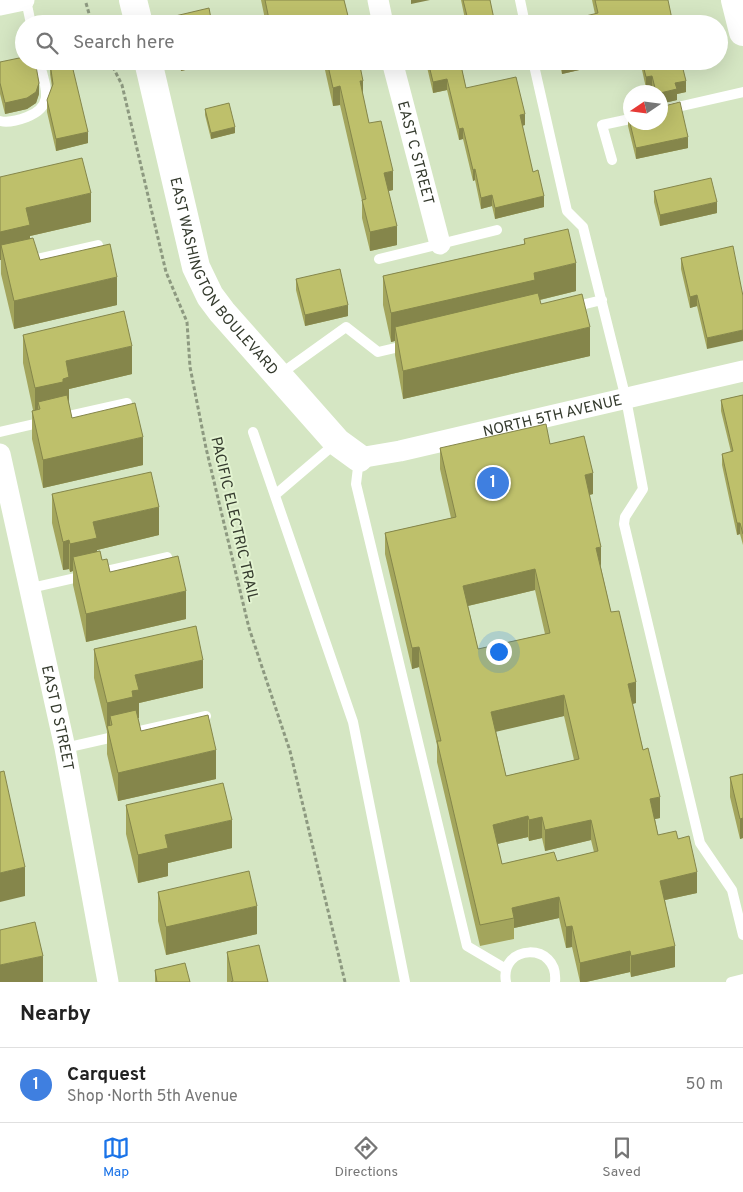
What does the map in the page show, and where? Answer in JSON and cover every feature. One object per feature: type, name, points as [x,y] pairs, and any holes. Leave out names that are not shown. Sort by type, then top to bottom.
[{"type":"street","points":[[133,0],[137,15]]},
{"type":"street","points":[[378,0],[381,15]]},
{"type":"street","points":[[735,0],[743,32]]},
{"type":"street","name":"EAST WASHINGTON BOULEVARD","points":[[150,70],[196,266],[202,282],[222,312],[278,376],[337,442],[359,458]]},
{"type":"street","name":"EAST C STREET","points":[[394,70],[440,244]]},
{"type":"street","name":"NORTH 5TH AVENUE","points":[[359,458],[400,451],[743,371]]},
{"type":"street","name":"EAST D STREET","points":[[0,454],[65,748],[108,982]]},
{"type":"lane","points":[[520,0],[523,15]]},
{"type":"lane","points":[[16,2],[25,15]]},
{"type":"lane","points":[[0,121],[23,119],[39,113],[46,104],[46,93],[41,70]]},
{"type":"lane","points":[[535,70],[566,211],[583,227],[626,399],[643,489],[625,517],[624,524],[700,843],[732,890],[743,935]]},
{"type":"lane","points":[[668,109],[743,92]]},
{"type":"lane","points":[[612,160],[602,126],[623,121]]},
{"type":"lane","points":[[379,259],[496,230]]},
{"type":"lane","points":[[18,263],[98,245]]},
{"type":"lane","points":[[562,309],[602,300]]},
{"type":"lane","points":[[278,376],[346,327],[378,352],[417,343]]},
{"type":"lane","points":[[0,432],[127,403]]},
{"type":"lane","points":[[253,432],[353,722],[405,982]]},
{"type":"lane","points":[[275,496],[337,442]]},
{"type":"lane","points":[[359,458],[356,484],[467,946],[506,969]]},
{"type":"lane","points":[[31,588],[167,557]]},
{"type":"lane","points":[[65,748],[206,716]]},
{"type":"lane","points":[[506,982],[506,969],[516,956],[524,952],[540,953],[552,964],[555,982]]},
{"type":"lane","points":[[731,982],[743,979]]},
{"type":"path","points":[[86,3],[89,15]]},
{"type":"path","name":"PACIFIC ELECTRIC TRAIL","points":[[114,70],[122,85],[166,272],[187,322],[190,367],[206,448],[249,628],[290,751],[345,982]]},
{"type":"building","points":[[265,0],[344,0],[348,15],[268,15]]},
{"type":"building","points":[[463,0],[490,0],[493,15],[467,15]]},
{"type":"building","points":[[595,0],[668,0],[671,15],[590,15],[598,13]]},
{"type":"building","points":[[209,8],[210,15],[179,15]]},
{"type":"building","points":[[15,59],[15,70],[37,70],[39,83],[36,92],[27,98],[5,103],[0,83],[0,62]]},
{"type":"building","points":[[51,70],[73,70],[88,132],[56,139],[47,100],[53,84]]},
{"type":"building","points":[[329,70],[361,70],[363,81],[360,81],[369,123],[381,121],[393,171],[384,173],[397,226],[370,232],[362,200],[366,199],[340,86],[333,88]]},
{"type":"building","points":[[430,70],[462,70],[466,88],[516,77],[525,114],[520,115],[533,172],[538,170],[544,196],[495,208],[492,195],[481,198],[463,128],[459,129],[447,79],[433,82]]},
{"type":"building","points":[[644,70],[683,70],[686,81],[675,83],[677,89],[668,91],[668,85],[654,85],[652,76],[646,77]]},
{"type":"building","points":[[680,102],[688,137],[636,148],[632,130],[668,130],[668,105]]},
{"type":"building","points":[[229,103],[235,127],[211,133],[205,109]]},
{"type":"building","points":[[82,158],[91,193],[26,208],[30,225],[0,232],[0,177]]},
{"type":"building","points":[[711,178],[717,202],[660,215],[654,191]]},
{"type":"building","points":[[568,229],[576,263],[534,273],[535,280],[391,313],[383,276],[525,244],[524,239]]},
{"type":"building","points":[[33,238],[40,260],[110,244],[117,277],[14,301],[1,245]]},
{"type":"building","points":[[733,246],[743,296],[743,330],[707,338],[697,295],[690,297],[681,258]]},
{"type":"building","points":[[340,269],[348,305],[305,315],[296,279]]},
{"type":"building","points":[[538,293],[541,304],[582,294],[590,327],[403,371],[395,327]]},
{"type":"building","points":[[124,311],[132,346],[66,361],[69,377],[63,379],[63,382],[35,388],[23,335]]},
{"type":"building","points":[[67,395],[72,418],[135,403],[143,437],[43,460],[32,411],[40,409],[38,402]]},
{"type":"building","points":[[743,395],[743,534],[740,523],[737,523],[722,454],[733,451],[721,400]]},
{"type":"building","points":[[546,424],[550,444],[584,436],[593,473],[585,475],[601,547],[596,548],[611,612],[619,611],[636,682],[628,684],[643,750],[648,748],[660,797],[650,799],[658,835],[676,831],[678,839],[689,836],[697,872],[660,881],[675,946],[631,956],[630,951],[580,963],[572,926],[566,927],[559,897],[512,908],[514,918],[480,925],[437,741],[441,741],[419,647],[412,648],[385,533],[456,517],[440,448]],"holes":[[[535,569],[550,633],[478,649],[463,586]],[[564,695],[579,759],[506,776],[491,712]],[[528,816],[529,820],[542,817],[545,830],[591,820],[598,851],[557,861],[554,852],[502,864],[493,825]]]},
{"type":"building","points":[[151,472],[159,507],[93,522],[97,538],[70,544],[69,540],[63,542],[52,494]]},
{"type":"building","points":[[100,551],[102,560],[107,559],[110,572],[178,556],[186,591],[86,614],[73,557]]},
{"type":"building","points":[[196,626],[203,660],[135,675],[139,690],[132,691],[133,697],[107,703],[94,649]]},
{"type":"building","points":[[136,710],[141,731],[208,715],[216,750],[118,773],[107,726],[112,725],[110,716]]},
{"type":"building","points":[[4,771],[25,867],[0,873],[0,772]]},
{"type":"building","points":[[743,774],[743,818],[740,819],[730,777]]},
{"type":"building","points":[[223,783],[232,820],[165,835],[168,848],[138,855],[126,805]]},
{"type":"building","points":[[249,871],[257,906],[166,927],[158,892]]},
{"type":"building","points":[[35,922],[43,956],[0,965],[0,930]]},
{"type":"building","points":[[259,945],[268,982],[231,982],[233,981],[227,952]]},
{"type":"building","points":[[185,963],[190,982],[157,982],[155,970]]},
{"type":"place","name":"Carquest","points":[[493,483]]}]
